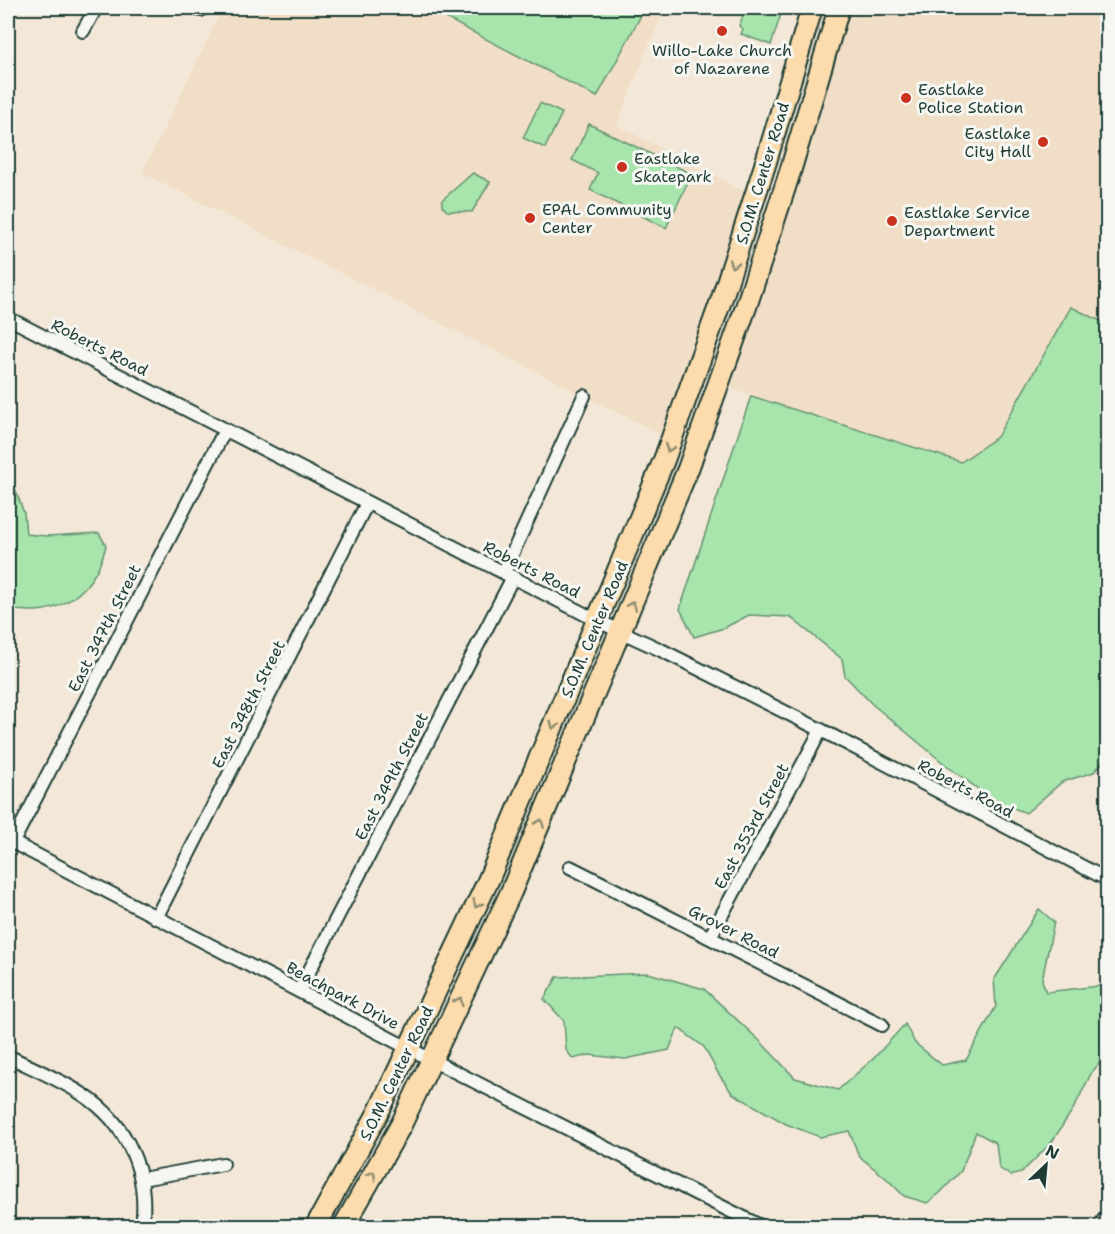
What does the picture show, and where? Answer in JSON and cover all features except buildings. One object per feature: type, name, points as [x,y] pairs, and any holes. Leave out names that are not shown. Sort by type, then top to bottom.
[{"type":"main road","name":"S.O.M. Center Road","points":[[316,1227],[378,1113],[488,881],[664,460],[718,309],[765,165],[812,8]]},
{"type":"main road","name":"S.O.M. Center Road","points":[[344,1227],[401,1125],[511,892],[688,469],[746,307],[839,8]]},
{"type":"street","points":[[83,31],[96,8]]},
{"type":"street","name":"Roberts Road","points":[[8,318],[598,621],[821,730],[1107,880]]},
{"type":"street","name":"East 349th Street","points":[[299,991],[508,575],[585,396]]},
{"type":"street","name":"East 347th Street","points":[[10,841],[225,430]]},
{"type":"street","name":"East 348th Street","points":[[156,918],[367,503]]},
{"type":"street","name":"East 353rd Street","points":[[710,937],[821,730]]},
{"type":"street","name":"Beachpark Drive","points":[[10,841],[408,1048],[760,1227]]},
{"type":"street","name":"Grover Road","points":[[570,867],[882,1025]]},
{"type":"street","points":[[8,1056],[83,1094],[107,1114],[121,1131],[142,1179],[144,1197],[142,1227]]},
{"type":"street","points":[[142,1179],[223,1164]]},
{"type":"street","points":[[1100,1227],[1107,1213]]},
{"type":"shaded area","points":[[223,8],[664,8],[617,125],[747,193],[662,435],[142,173]]},
{"type":"shaded area","points":[[844,8],[1107,8],[1107,324],[1071,307],[997,438],[961,462],[729,388]]},
{"type":"green space","points":[[439,8],[645,8],[597,97],[436,13]]},
{"type":"green space","points":[[746,8],[783,8],[771,45],[741,34],[743,29],[739,26]]},
{"type":"green space","points":[[540,103],[562,113],[545,148],[523,138]]},
{"type":"green space","name":"Eastlake Skatepark","points":[[589,124],[692,174],[666,228],[590,190],[598,173],[572,160]]},
{"type":"green space","points":[[473,173],[490,182],[472,212],[447,211],[442,206],[442,200]]},
{"type":"green space","points":[[1071,307],[1107,324],[1107,757],[1094,772],[1062,782],[1026,813],[993,800],[947,766],[872,704],[845,676],[842,659],[790,617],[749,615],[724,628],[694,637],[680,609],[751,396],[961,462],[997,437]]},
{"type":"green space","points":[[8,470],[24,513],[26,534],[46,536],[99,533],[106,545],[97,570],[82,590],[73,598],[50,609],[8,610]]},
{"type":"green space","points":[[1039,909],[1054,922],[1042,980],[1046,992],[1107,985],[1107,1055],[1092,1072],[1075,1106],[1052,1142],[1022,1172],[1011,1176],[999,1168],[996,1143],[976,1132],[961,1171],[927,1203],[904,1196],[859,1156],[849,1131],[820,1137],[786,1124],[732,1093],[704,1047],[678,1028],[669,1050],[625,1059],[589,1055],[573,1059],[566,1050],[564,1021],[544,999],[557,977],[648,973],[704,989],[761,1042],[795,1078],[838,1090],[874,1058],[905,1024],[915,1043],[942,1065],[966,1060],[996,1006],[994,980]]},
{"type":"place","name":"Willo-Lake Church of Nazarene","points":[[722,31]]},
{"type":"place","name":"Eastlake Police Station","points":[[906,98]]},
{"type":"place","name":"Eastlake City Hall","points":[[1043,142]]},
{"type":"place","name":"Eastlake Skatepark","points":[[622,167]]},
{"type":"place","name":"EPAL Community Center","points":[[530,218]]},
{"type":"place","name":"Eastlake Service Department","points":[[892,221]]}]
